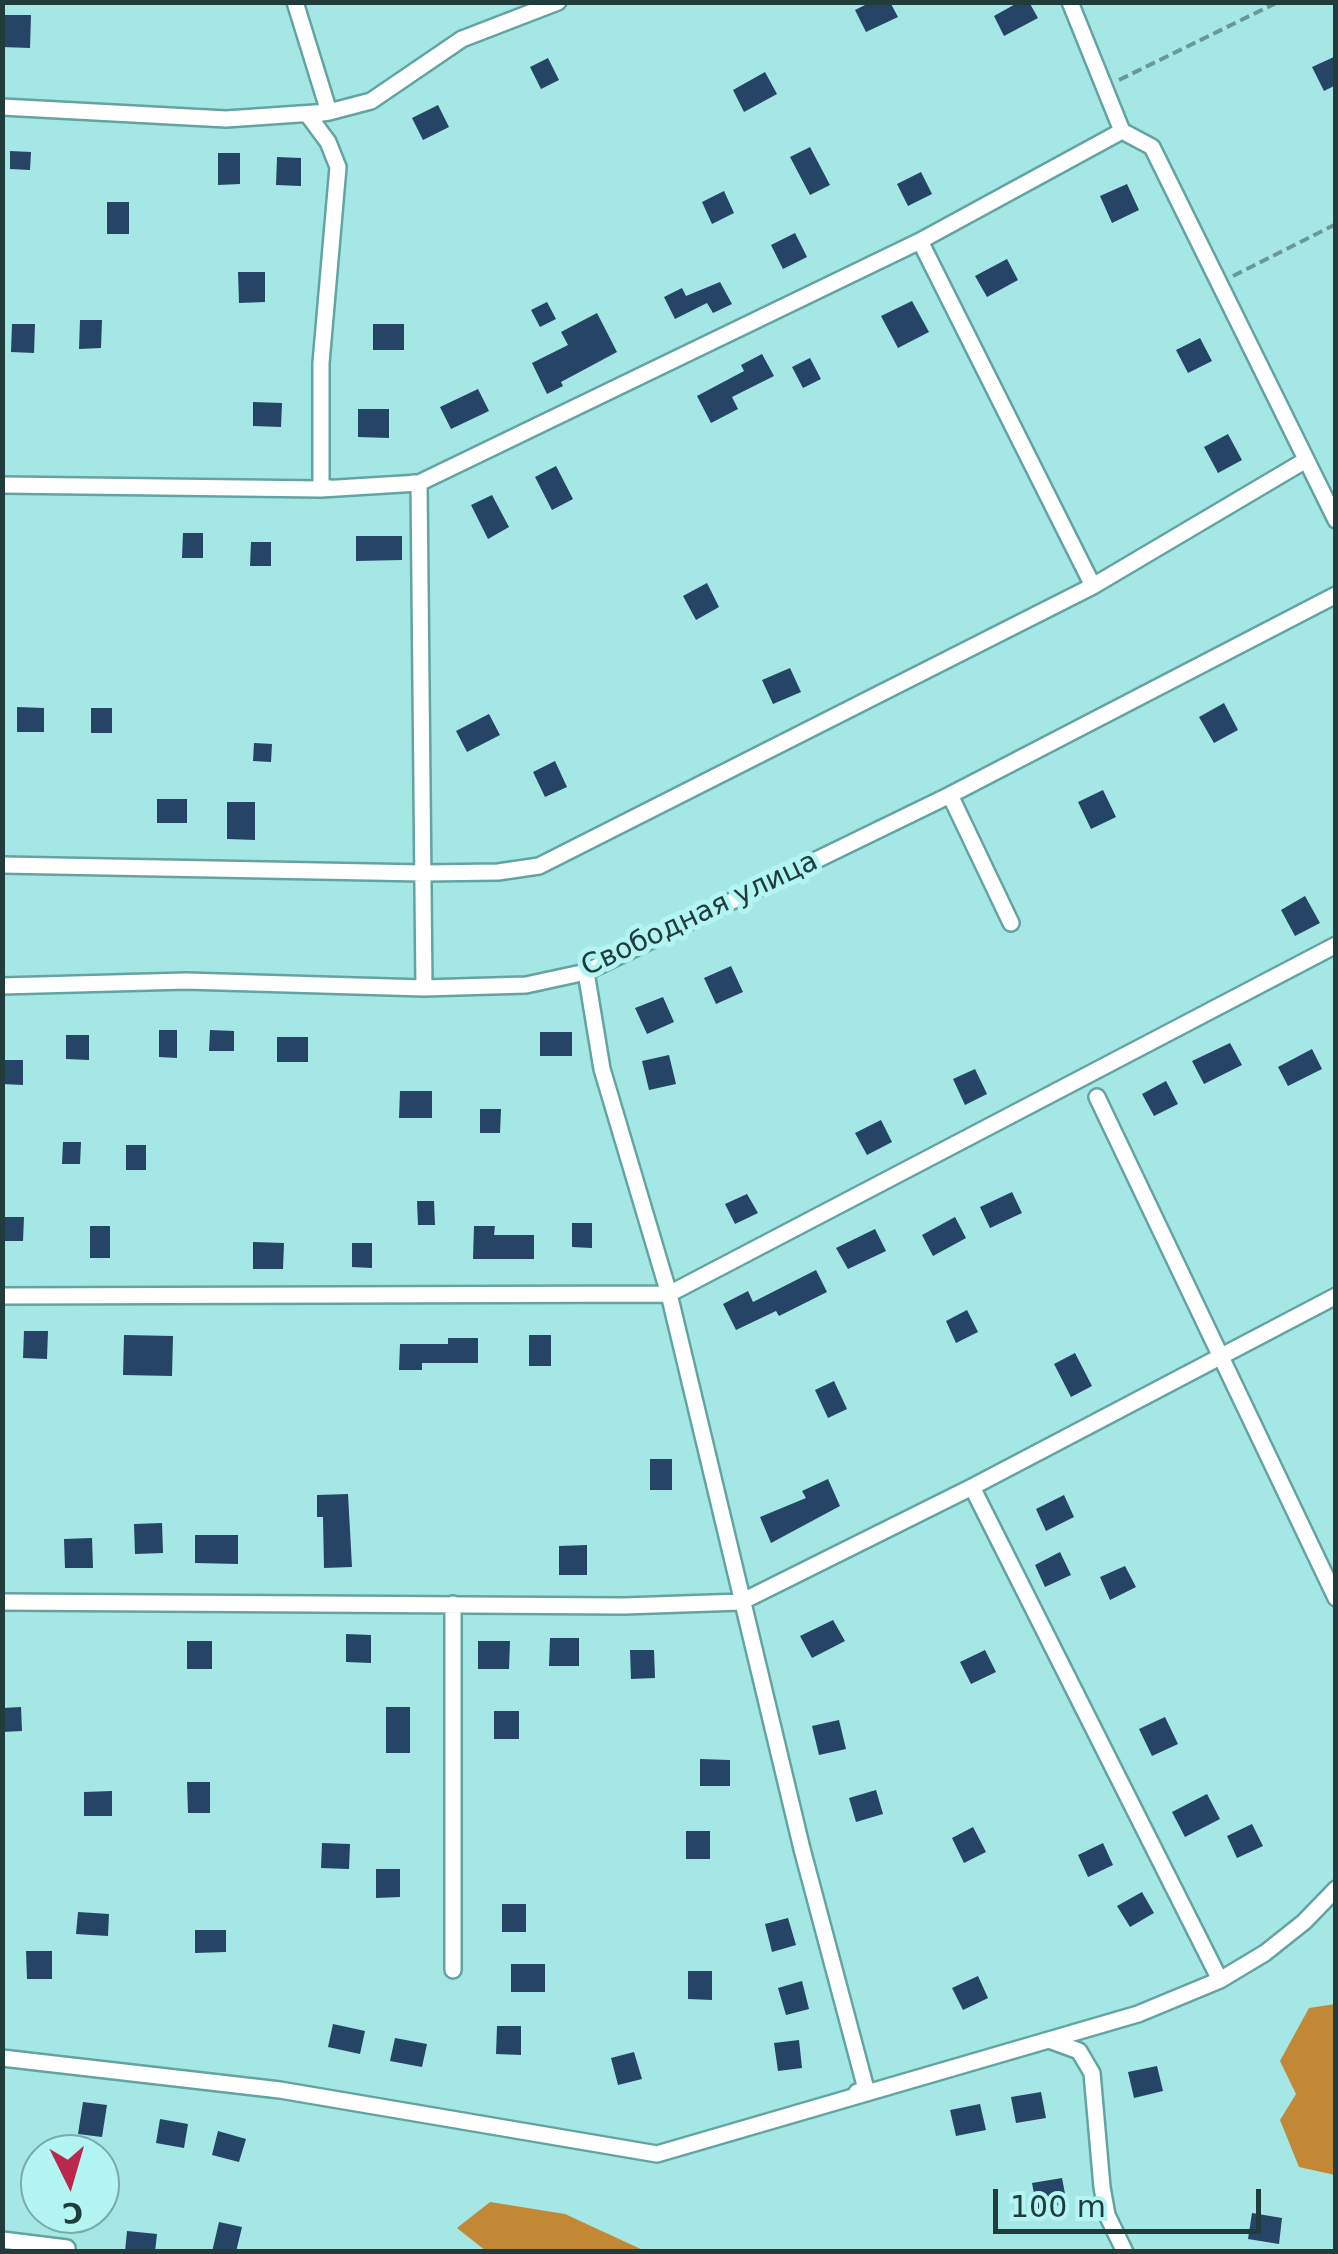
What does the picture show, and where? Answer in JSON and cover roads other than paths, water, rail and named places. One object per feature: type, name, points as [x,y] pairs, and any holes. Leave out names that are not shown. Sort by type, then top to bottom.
[{"type":"street","points":[[295,2],[329,112]]},
{"type":"street","points":[[2,108],[226,119],[329,112],[371,101],[462,39],[558,2]]},
{"type":"street","points":[[1070,2],[1122,130],[1152,146],[1336,520]]},
{"type":"street","points":[[308,116],[328,142],[338,167],[321,363],[321,488]]},
{"type":"street","points":[[2,485],[321,488],[418,483],[920,241],[1122,130]]},
{"type":"street","points":[[920,241],[1093,586]]},
{"type":"street","points":[[2,865],[423,874],[498,872],[538,866],[1093,586],[1306,460]]},
{"type":"street","points":[[418,483],[424,988]]},
{"type":"street","name":"Свободная улица","points":[[2,986],[186,982],[424,988],[526,986],[586,972],[950,795],[1336,595]]},
{"type":"street","points":[[950,795],[1011,923]]},
{"type":"street","points":[[2,1296],[669,1294],[1336,945]]},
{"type":"street","points":[[586,972],[602,1069],[669,1294],[741,1602],[866,2089]]},
{"type":"street","points":[[1097,1097],[1336,1598]]},
{"type":"street","points":[[2,1602],[624,1606],[741,1602],[972,1487],[1336,1296]]},
{"type":"street","points":[[972,1487],[1220,1980]]},
{"type":"street","points":[[453,1604],[453,1970]]},
{"type":"street","points":[[2,2058],[280,2090],[657,2154],[866,2089],[1138,2014],[1220,1980],[1304,1922],[1336,1888]]},
{"type":"street","points":[[1049,2040],[1079,2051],[1092,2073],[1102,2188],[1107,2215],[1125,2252]]},
{"type":"street","points":[[2,2240],[67,2248]]}]
